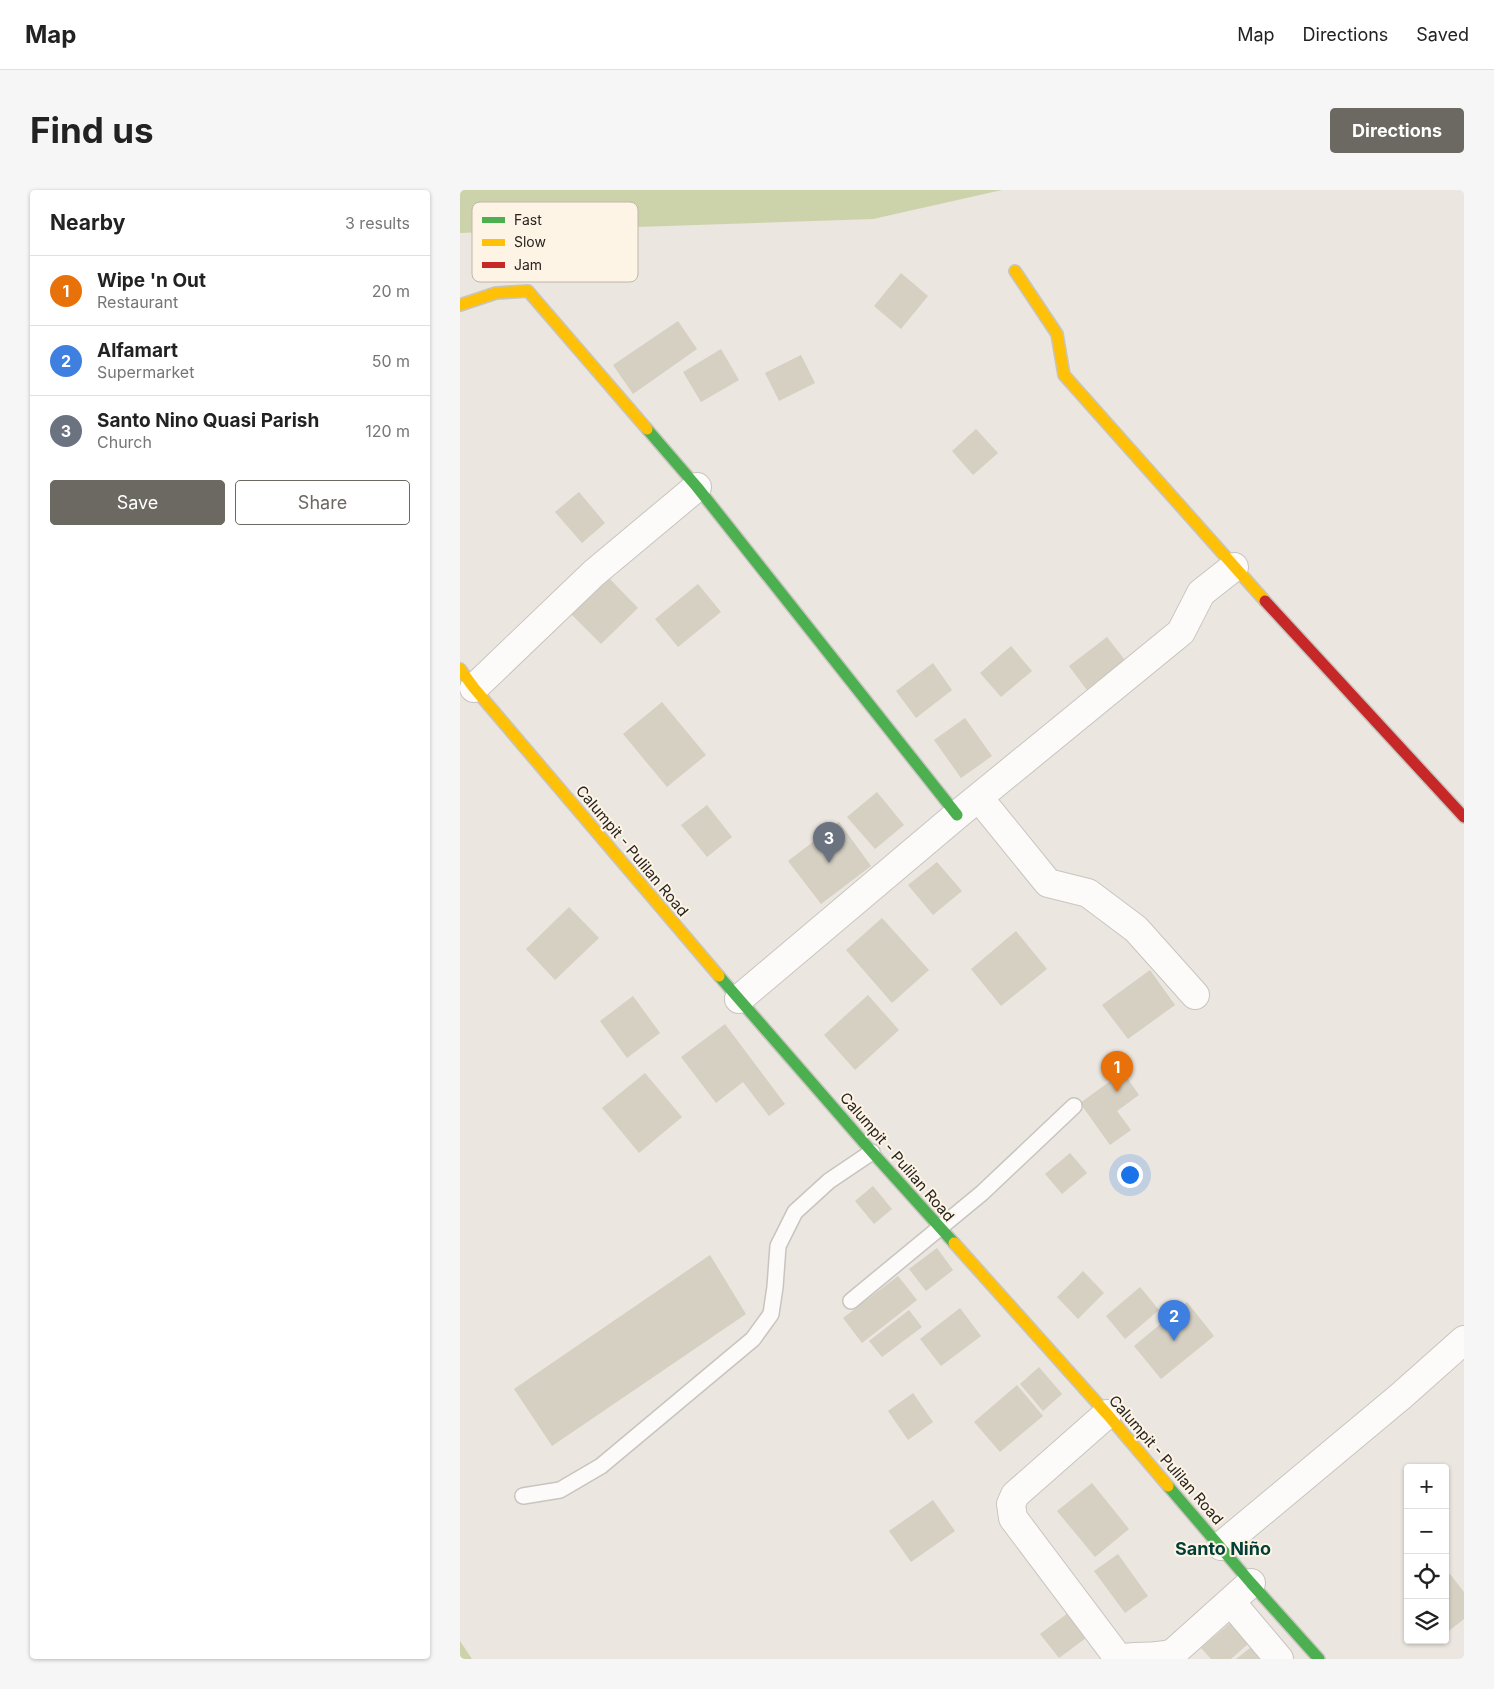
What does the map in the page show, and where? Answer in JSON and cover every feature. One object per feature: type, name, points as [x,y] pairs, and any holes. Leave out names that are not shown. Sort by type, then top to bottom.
[{"type":"street","points":[[1015,271],[1056,334],[1064,375],[1234,567],[1464,817]]},
{"type":"street","points":[[460,305],[496,293],[528,291],[698,487],[957,815]]},
{"type":"street","points":[[467,678],[698,487]]},
{"type":"street","points":[[739,999],[957,815],[1181,632],[1201,593],[1234,567]]},
{"type":"street","name":"Calumpit - Pulilan Road","points":[[467,678],[739,999],[940,1229],[1106,1414],[1319,1659]]},
{"type":"street","points":[[979,798],[1048,883],[1088,893],[1136,929],[1195,996]]},
{"type":"street","points":[[1221,1546],[1401,1396],[1464,1340]]},
{"type":"street","points":[[1106,1414],[1015,1494],[1011,1504],[1013,1518],[1119,1659],[1131,1656],[1162,1657],[1173,1653],[1252,1584]]},
{"type":"street","points":[[1231,1602],[1279,1659]]},
{"type":"lane","points":[[851,1301],[982,1193],[1074,1106]]},
{"type":"lane","points":[[523,1496],[560,1490],[601,1466],[753,1339],[771,1314],[776,1286],[778,1246],[795,1212],[829,1181],[872,1152]]},
{"type":"shaded area","points":[[460,190],[1002,190],[873,219],[638,227],[638,202],[472,202],[472,233],[460,233]]},
{"type":"shaded area","points":[[460,1641],[472,1659],[460,1659]]},
{"type":"building","points":[[901,273],[928,296],[901,329],[874,306]]},
{"type":"building","points":[[678,321],[697,349],[633,394],[613,365]]},
{"type":"building","points":[[721,349],[739,380],[701,402],[683,372]]},
{"type":"building","points":[[801,355],[815,383],[779,401],[765,373]]},
{"type":"building","points":[[976,429],[998,453],[973,475],[952,451]]},
{"type":"building","points":[[579,492],[605,523],[582,543],[555,512]]},
{"type":"building","points":[[607,576],[638,608],[601,644],[570,613]]},
{"type":"building","points":[[698,584],[721,612],[678,647],[655,619]]},
{"type":"building","points":[[1107,637],[1131,668],[1092,697],[1069,666]]},
{"type":"building","points":[[1011,646],[1032,671],[1001,697],[980,673]]},
{"type":"building","points":[[933,663],[952,690],[916,718],[896,691]]},
{"type":"building","points":[[662,702],[706,755],[667,787],[623,734]]},
{"type":"building","points":[[965,718],[992,756],[961,778],[934,740]]},
{"type":"building","points":[[877,792],[904,825],[875,849],[847,817]]},
{"type":"building","points":[[707,805],[732,837],[707,857],[681,825]]},
{"type":"building","points":[[839,822],[871,866],[821,904],[788,861]]},
{"type":"building","points":[[937,862],[962,891],[933,915],[908,885]]},
{"type":"building","points":[[569,907],[599,938],[555,980],[526,949]]},
{"type":"building","points":[[882,918],[929,970],[892,1003],[846,950]]},
{"type":"building","points":[[1016,931],[1047,969],[1001,1006],[971,969]]},
{"type":"building","points":[[1150,970],[1175,1005],[1128,1039],[1102,1005]]},
{"type":"building","points":[[868,995],[899,1030],[855,1070],[824,1035]]},
{"type":"building","points":[[633,996],[660,1033],[627,1058],[600,1021]]},
{"type":"building","points":[[725,1024],[785,1104],[769,1116],[743,1082],[716,1103],[681,1057]]},
{"type":"building","points":[[1123,1072],[1139,1095],[1117,1111],[1131,1130],[1110,1145],[1080,1103]]},
{"type":"building","points":[[645,1073],[682,1117],[639,1153],[602,1108]]},
{"type":"building","points":[[1070,1153],[1087,1173],[1062,1194],[1045,1174]]},
{"type":"building","points":[[873,1186],[892,1209],[874,1224],[855,1201]]},
{"type":"building","points":[[937,1248],[953,1270],[926,1291],[909,1269]]},
{"type":"building","points":[[710,1255],[746,1314],[552,1446],[514,1389]]},
{"type":"building","points":[[1083,1271],[1104,1293],[1078,1319],[1057,1297]]},
{"type":"building","points":[[898,1276],[917,1300],[862,1343],[843,1318]]},
{"type":"building","points":[[1140,1287],[1159,1310],[1125,1339],[1106,1316]]},
{"type":"building","points":[[1187,1302],[1214,1336],[1161,1379],[1134,1346]]},
{"type":"building","points":[[960,1308],[981,1336],[941,1366],[920,1339]]},
{"type":"building","points":[[909,1310],[922,1327],[882,1357],[869,1341]]},
{"type":"building","points":[[1039,1367],[1062,1394],[1043,1411],[1020,1384]]},
{"type":"building","points":[[1017,1385],[1043,1416],[1000,1452],[974,1422]]},
{"type":"building","points":[[913,1393],[933,1422],[908,1440],[888,1411]]},
{"type":"building","points":[[1092,1483],[1129,1529],[1095,1557],[1057,1511]]},
{"type":"building","points":[[933,1500],[955,1531],[911,1562],[889,1531]]},
{"type":"building","points":[[1118,1554],[1148,1596],[1125,1613],[1094,1571]]},
{"type":"building","points":[[1449,1575],[1464,1592],[1464,1619],[1449,1631],[1449,1599]]},
{"type":"building","points":[[1076,1607],[1094,1632],[1059,1658],[1040,1634]]},
{"type":"building","points":[[1230,1623],[1248,1644],[1231,1659],[1211,1659],[1201,1648]]},
{"type":"building","points":[[1255,1644],[1267,1659],[1236,1659]]},
{"type":"traffic: fast","points":[[647,429],[697,487],[957,815]]},
{"type":"traffic: fast","points":[[719,976],[954,1243]]},
{"type":"traffic: fast","points":[[1168,1486],[1319,1659]]},
{"type":"traffic: slow","points":[[1015,271],[1057,334],[1064,375],[1265,601]]},
{"type":"traffic: slow","points":[[460,305],[496,293],[528,291],[647,429]]},
{"type":"traffic: slow","points":[[460,669],[474,688],[719,976]]},
{"type":"traffic: slow","points":[[954,1243],[1107,1414],[1168,1486]]},
{"type":"traffic: jam","points":[[1265,601],[1464,817]]},
{"type":"place","name":"Santo Nino Quasi Parish","points":[[829,863]]},
{"type":"place","name":"Wipe 'n Out","points":[[1117,1092]]},
{"type":"place","name":"Alfamart","points":[[1174,1341]]},
{"type":"district","name":"Santo Niño","points":[[1223,1549]]}]
